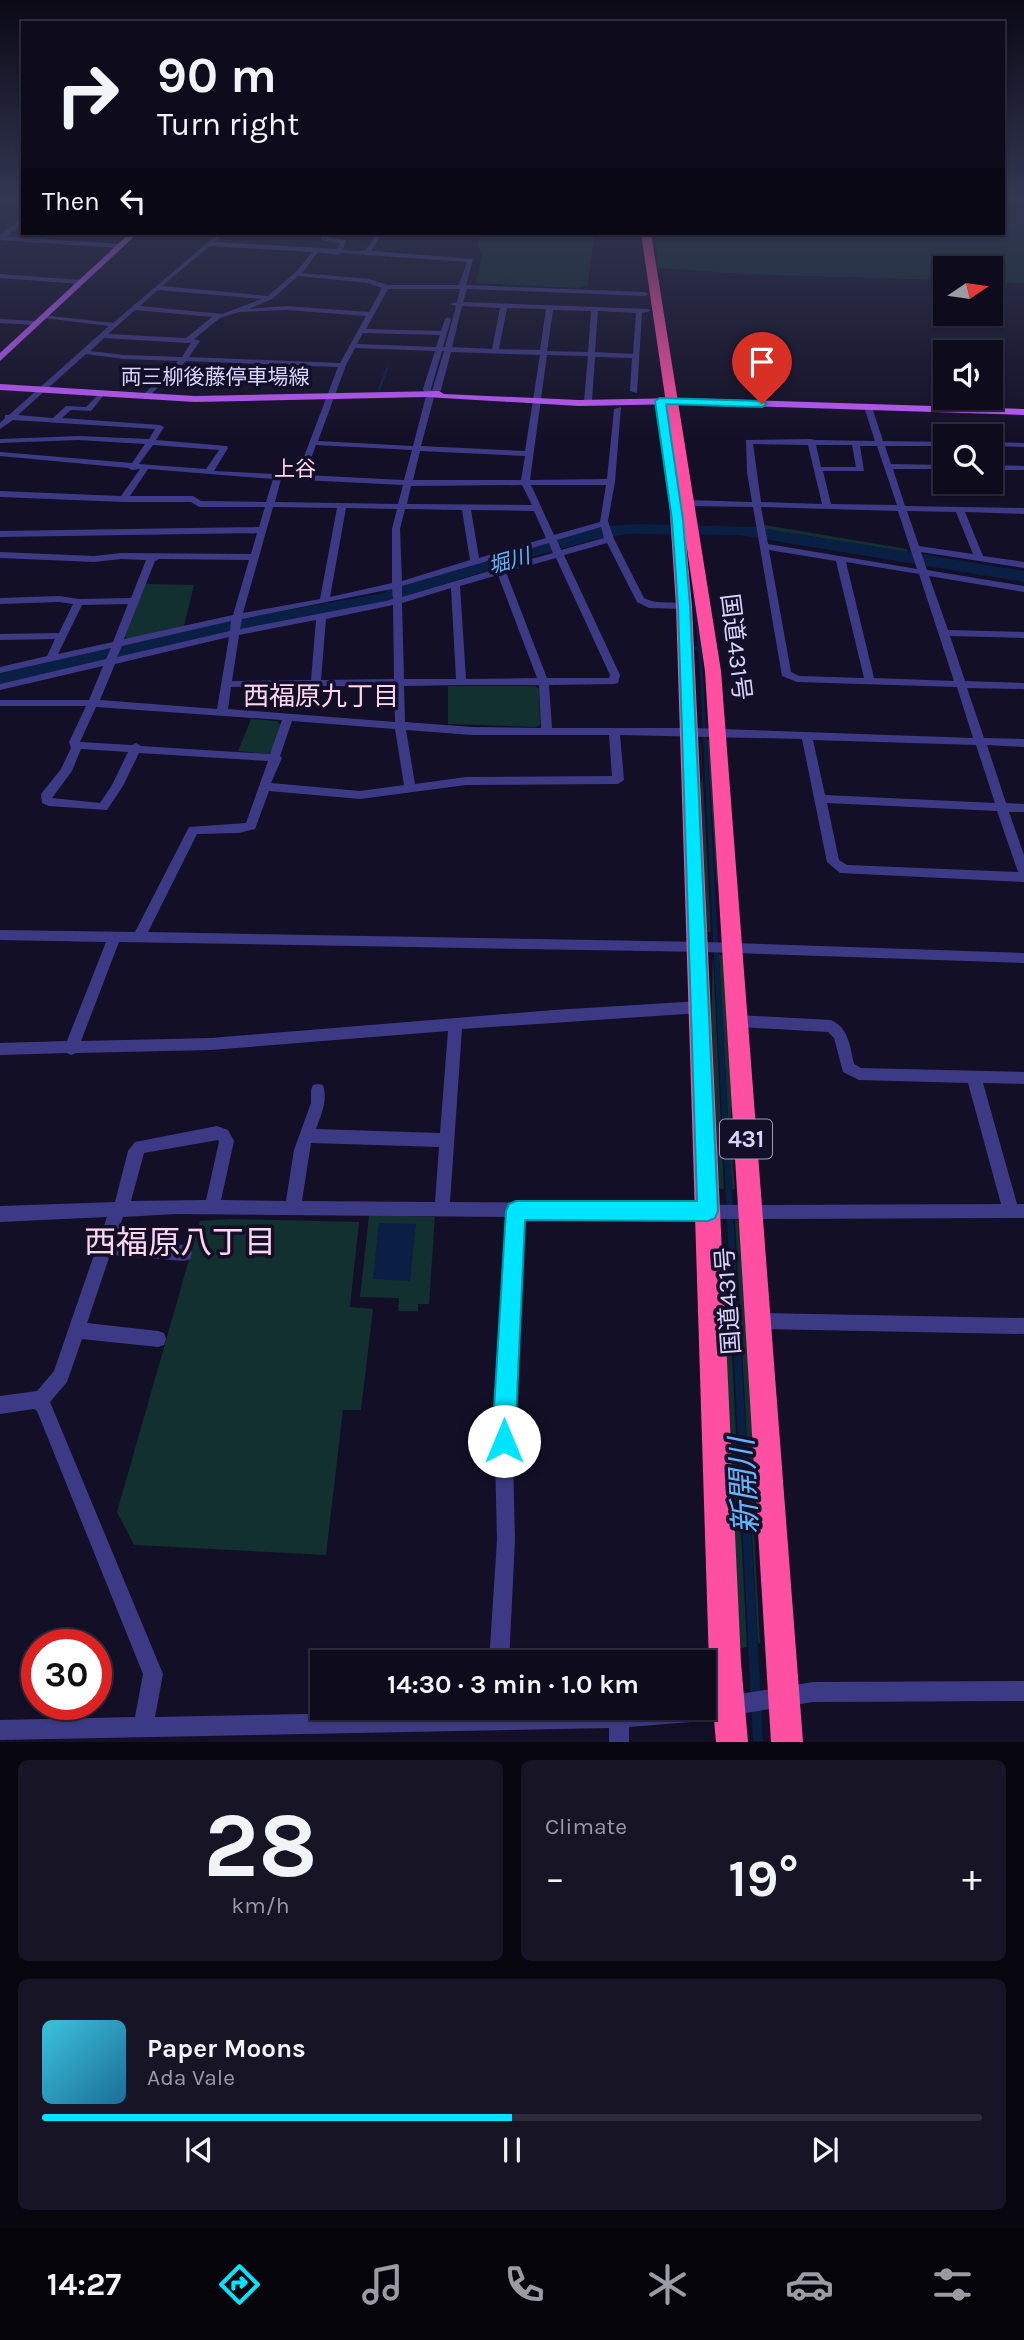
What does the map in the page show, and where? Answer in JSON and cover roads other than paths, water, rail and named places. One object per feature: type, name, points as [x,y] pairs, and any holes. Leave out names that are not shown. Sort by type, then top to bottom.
[{"type":"highway","name":"国道431号","points":[[643,278],[643,311],[688,503],[684,606],[701,947],[700,1007],[711,1211],[732,1741]]},
{"type":"highway","name":"国道431号","points":[[651,278],[685,529],[712,661],[730,948],[738,1021],[778,1698],[787,1741]]},
{"type":"main road","points":[[0,358],[85,278]]},
{"type":"main road","name":"両三柳後藤停車場線","points":[[0,387],[146,397],[430,396],[1024,412]]},
{"type":"street","points":[[31,278],[81,282]]},
{"type":"street","points":[[0,427],[6,415],[39,391],[169,278]]},
{"type":"street","points":[[135,308],[218,316],[270,298],[291,278]]},
{"type":"street","points":[[341,278],[369,281],[386,287],[645,294]]},
{"type":"street","points":[[410,787],[400,726],[396,529],[430,396],[438,390],[444,349],[464,278]]},
{"type":"street","points":[[300,477],[315,443],[342,365],[386,287]]},
{"type":"street","points":[[157,288],[270,298]]},
{"type":"street","points":[[456,305],[643,311],[634,391]]},
{"type":"street","points":[[444,349],[444,334],[456,305]]},
{"type":"street","points":[[495,351],[504,306]]},
{"type":"street","points":[[235,311],[286,308],[371,314]]},
{"type":"street","points":[[227,684],[612,682],[616,679],[525,482],[550,308]]},
{"type":"street","points":[[588,401],[595,309]]},
{"type":"street","points":[[187,341],[218,316]]},
{"type":"street","points":[[0,321],[40,320],[116,325]]},
{"type":"street","points":[[361,331],[444,334]]},
{"type":"street","points":[[102,336],[197,343],[146,397]]},
{"type":"street","points":[[352,346],[636,356]]},
{"type":"street","points":[[83,352],[342,365]]},
{"type":"street","points":[[55,420],[69,408],[88,409],[100,395]]},
{"type":"street","points":[[807,737],[833,862],[837,868],[1024,875],[868,407]]},
{"type":"street","points":[[618,409],[605,524],[641,602],[684,606]]},
{"type":"street","points":[[6,415],[160,427],[132,467]]},
{"type":"street","points":[[0,441],[78,438],[224,448],[209,472]]},
{"type":"street","points":[[811,441],[827,507]]},
{"type":"street","points":[[933,444],[749,442],[756,505],[786,674],[797,679],[1024,686]]},
{"type":"street","points":[[818,469],[861,469],[855,442]]},
{"type":"street","points":[[315,443],[527,454]]},
{"type":"street","points":[[1003,444],[1024,445]]},
{"type":"street","points":[[0,454],[144,469],[407,482],[611,482]]},
{"type":"street","points":[[888,466],[933,467]]},
{"type":"street","points":[[1003,467],[1024,468]]},
{"type":"street","points":[[124,499],[144,469]]},
{"type":"street","points":[[222,713],[237,617],[278,476]]},
{"type":"street","points":[[0,494],[192,499],[199,504],[536,508]]},
{"type":"street","points":[[688,503],[1024,511]]},
{"type":"street","points":[[324,601],[342,506]]},
{"type":"street","points":[[466,508],[475,561]]},
{"type":"street","points":[[960,510],[979,558]]},
{"type":"street","points":[[0,670],[397,584],[605,524]]},
{"type":"street","points":[[0,534],[262,530]]},
{"type":"street","points":[[0,687],[112,659],[396,601],[610,538]]},
{"type":"street","points":[[764,543],[1024,589]]},
{"type":"street","points":[[915,549],[1024,565]]},
{"type":"street","points":[[0,555],[94,559],[121,555],[254,557]]},
{"type":"street","points":[[77,746],[74,741],[94,703],[154,557]]},
{"type":"street","points":[[840,558],[870,681]]},
{"type":"street","points":[[500,569],[544,682],[547,733]]},
{"type":"street","points":[[455,583],[461,683]]},
{"type":"street","points":[[0,601],[59,598],[79,602],[134,601]]},
{"type":"street","points":[[51,659],[79,602]]},
{"type":"street","points":[[316,684],[321,617]]},
{"type":"street","points":[[944,633],[1024,635]]},
{"type":"street","points":[[0,637],[61,636]]},
{"type":"street","points":[[0,703],[94,703],[400,726],[547,733],[691,732],[1024,743]]},
{"type":"street","points":[[139,938],[190,832],[195,829],[249,828],[288,718]]},
{"type":"street","points":[[265,787],[360,795],[466,781],[618,780],[614,732]]},
{"type":"street","points":[[77,746],[66,771],[47,794],[46,800],[49,802],[103,807],[117,786],[136,747]]},
{"type":"street","points":[[77,746],[136,747],[276,758]]},
{"type":"street","points":[[821,799],[1024,807]]},
{"type":"street","points":[[0,935],[701,947],[1024,958]]},
{"type":"street","points":[[71,1049],[114,937]]},
{"type":"street","points":[[0,1049],[211,1044],[700,1007]]},
{"type":"street","points":[[738,1021],[831,1026],[840,1035],[848,1068],[859,1074],[1024,1078]]},
{"type":"street","points":[[442,1210],[455,1024]]},
{"type":"street","points":[[0,1214],[212,1207],[516,1211],[1018,1211],[974,1078]]},
{"type":"street","points":[[293,1209],[301,1150],[317,1103],[318,1090]]},
{"type":"street","points":[[0,1405],[40,1401],[61,1376],[120,1209],[135,1151],[140,1147],[217,1133],[223,1135],[227,1141],[212,1207]]},
{"type":"street","points":[[306,1136],[447,1140]]},
{"type":"street","points":[[500,1650],[506,1540],[503,1415],[516,1211]]},
{"type":"street","points":[[105,1247],[184,1253]]},
{"type":"street","points":[[757,1321],[1024,1326]]},
{"type":"street","points":[[76,1330],[158,1339]]},
{"type":"street","points":[[40,1401],[152,1674],[143,1728]]},
{"type":"street","points":[[716,1708],[813,1692],[1024,1691]]},
{"type":"street","points":[[0,1730],[361,1720]]},
{"type":"street","points":[[619,1720],[620,1741]]},
{"type":"water","name":"堀川","points":[[641,524],[754,527],[1024,571],[1024,582],[739,535],[626,534],[593,540],[521,560],[387,602],[224,633],[0,684],[0,673],[248,617],[385,593],[387,590],[602,526]]},
{"type":"water","name":"新開川","points":[[690,572],[702,657],[763,1741],[753,1741],[699,656],[698,651],[692,647],[698,647]]},
{"type":"water","points":[[379,1223],[416,1224],[410,1281],[373,1279]]},
{"type":"waterway","points":[[379,390],[387,368]]},
{"type":"district","name":"上谷","points":[[295,469]]},
{"type":"district","name":"西福原九丁目","points":[[321,696]]},
{"type":"district","name":"西福原八丁目","points":[[180,1242]]}]
